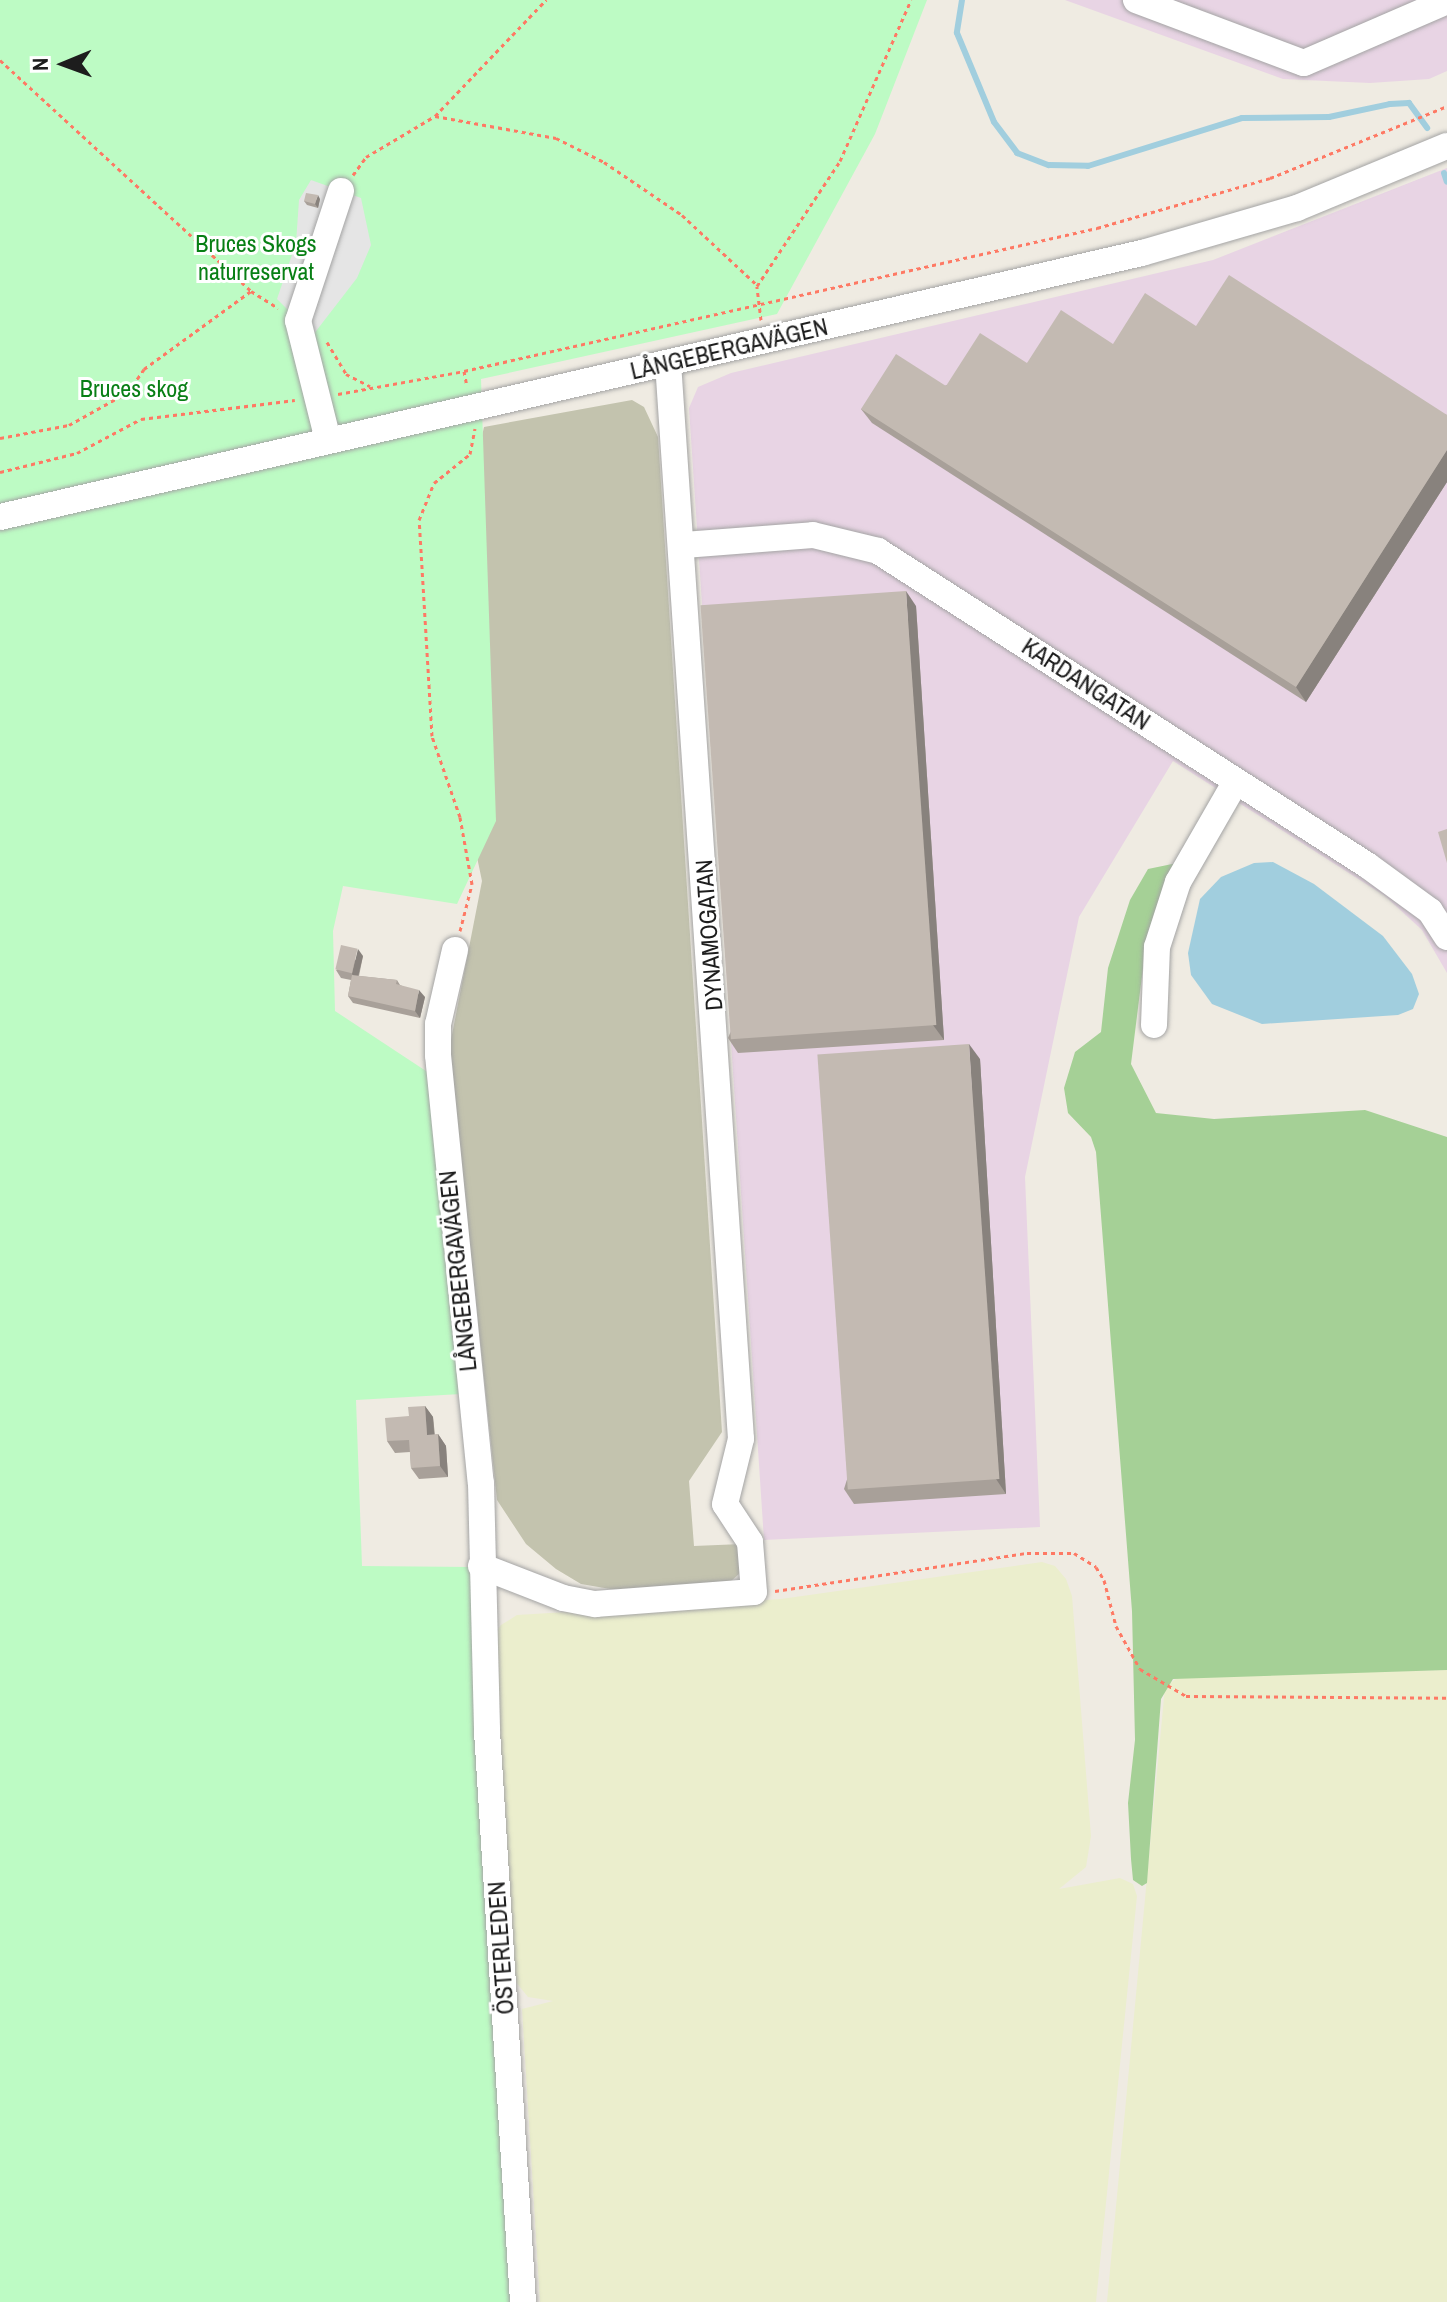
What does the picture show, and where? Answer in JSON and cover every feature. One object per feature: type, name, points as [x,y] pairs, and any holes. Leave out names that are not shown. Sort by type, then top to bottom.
[{"type":"street","points":[[1136,0],[1304,63],[1447,1]]},
{"type":"street","name":"LÅNGEBERGAVÄGEN","points":[[0,517],[328,440],[473,410],[1228,231],[1447,146]]},
{"type":"street","points":[[328,440],[298,321],[341,191]]},
{"type":"street","name":"DYNAMOGATAN","points":[[668,364],[684,545],[741,1439],[725,1504],[750,1542],[754,1592]]},
{"type":"street","name":"KARDANGATAN","points":[[684,545],[813,535],[878,551],[1401,889],[1430,911],[1447,937]]},
{"type":"street","points":[[1154,1025],[1157,947],[1178,882],[1236,781]]},
{"type":"street","name":"LÅNGEBERGAVÄGEN","points":[[455,950],[438,1024],[438,1055],[481,1483],[481,1595]]},
{"type":"street","points":[[481,1566],[563,1598],[595,1604],[754,1592]]},
{"type":"street","name":"ÖSTERLEDEN","points":[[481,1595],[523,2302]]},
{"type":"path","points":[[341,191],[366,157],[435,116],[546,0]]},
{"type":"path","points":[[757,286],[840,161],[911,0]]},
{"type":"path","points":[[0,60],[251,291],[298,321]]},
{"type":"path","points":[[0,472],[77,453],[141,419],[174,411],[316,398],[464,371],[1154,211],[1270,178],[1447,106]]},
{"type":"path","points":[[435,116],[556,138],[604,162],[682,215],[757,286],[763,340]]},
{"type":"path","points":[[0,438],[69,425],[128,392],[144,369],[251,291]]},
{"type":"path","points":[[324,337],[346,374],[374,386]]},
{"type":"path","points":[[455,950],[472,884],[460,817],[432,736],[419,520],[434,483],[470,454],[473,410],[464,371]]},
{"type":"path","points":[[754,1592],[1027,1553],[1074,1553],[1096,1567],[1104,1580],[1120,1637],[1140,1669],[1186,1696],[1447,1698]]},
{"type":"shaded area","points":[[1065,0],[1447,0],[1447,71],[1429,79],[1370,83],[1283,79]]},
{"type":"shaded area","points":[[1447,168],[1447,973],[1422,930],[1385,896],[1173,761],[1079,917],[1025,1177],[1040,1527],[764,1540],[689,408],[698,387],[731,373],[1213,260]]},
{"type":"shaded area","points":[[311,180],[361,198],[371,245],[357,278],[313,335],[277,299],[296,243],[299,200]]},
{"type":"shaded area","points":[[632,400],[644,407],[658,437],[722,1432],[689,1481],[694,1546],[742,1544],[740,1573],[730,1582],[628,1592],[581,1584],[556,1569],[526,1544],[497,1500],[449,1050],[482,881],[464,795],[478,454],[484,427]]},
{"type":"shaded area","points":[[1042,1562],[1055,1566],[1066,1579],[1072,1596],[1091,1836],[1086,1867],[1059,1889],[1120,1878],[1133,1884],[1137,1896],[1096,2302],[540,2302],[522,2009],[553,2001],[528,1997],[511,1976],[495,1633],[517,1615],[781,1599]]},
{"type":"shaded area","points":[[1447,1670],[1447,2302],[1107,2302],[1165,1687],[1180,1676]]},
{"type":"green space","name":"Bruces Skogs naturreservat","points":[[0,0],[927,0],[875,134],[777,314],[481,379],[496,821],[457,904],[343,886],[333,931],[335,1011],[429,1073],[461,1394],[356,1400],[362,1566],[472,1567],[520,2302],[0,2302]]},
{"type":"green space","points":[[1177,863],[1145,952],[1131,1064],[1156,1113],[1214,1119],[1365,1110],[1447,1137],[1447,1670],[1173,1679],[1161,1699],[1147,1883],[1142,1886],[1133,1880],[1131,1859],[1128,1803],[1135,1740],[1132,1611],[1096,1152],[1091,1137],[1068,1113],[1064,1088],[1075,1052],[1101,1032],[1108,968],[1130,900],[1148,869]]},
{"type":"water","points":[[1273,862],[1314,884],[1383,936],[1412,974],[1419,994],[1413,1009],[1398,1015],[1262,1024],[1212,1004],[1191,975],[1188,953],[1200,899],[1221,877],[1254,863]]},
{"type":"building","points":[[306,193],[318,195],[315,204],[304,201]]},
{"type":"building","points":[[1229,275],[1447,415],[1447,450],[1296,687],[861,409],[896,354],[946,386],[980,333],[1027,363],[1061,310],[1113,344],[1145,293],[1196,326]]},
{"type":"building","points":[[906,591],[936,1025],[731,1039],[701,605]]},
{"type":"building","points":[[1447,829],[1447,863],[1438,832]]},
{"type":"building","points":[[341,945],[358,949],[352,973],[335,969]]},
{"type":"building","points":[[352,975],[397,980],[396,984],[419,990],[415,1011],[348,996]]},
{"type":"building","points":[[969,1044],[999,1479],[848,1490],[817,1055]]},
{"type":"building","points":[[425,1406],[427,1435],[438,1434],[440,1466],[411,1468],[409,1440],[387,1441],[385,1418],[409,1416],[408,1407]]},
{"type":"waterway","points":[[962,0],[957,33],[994,122],[1017,153],[1049,165],[1088,166],[1242,118],[1329,117],[1409,103],[1427,128]]},
{"type":"waterway","points":[[1444,173],[1447,182]]},
{"type":"park label","name":"Bruces skog","points":[[134,389]]}]
